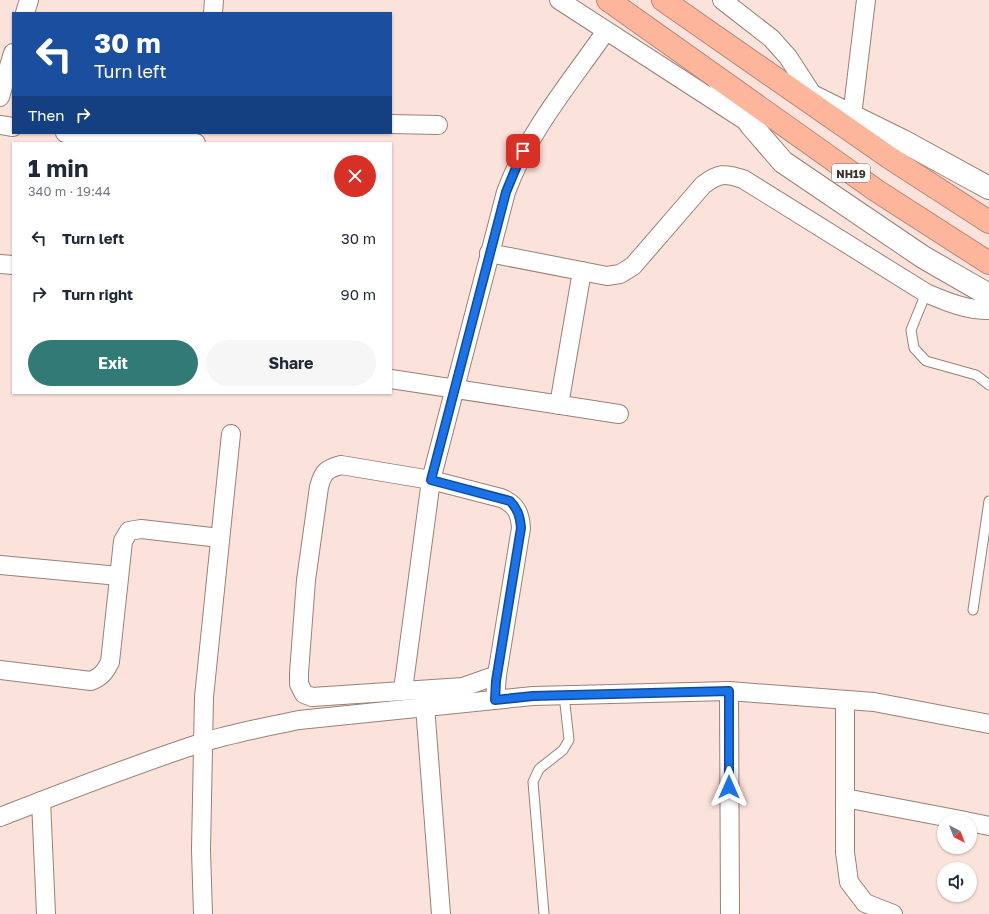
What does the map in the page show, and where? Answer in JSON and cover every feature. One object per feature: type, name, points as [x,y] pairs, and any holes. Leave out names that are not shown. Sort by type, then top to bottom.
[{"type":"highway","name":"NH19","points":[[608,0],[877,192],[989,262]]},
{"type":"highway","name":"NH19","points":[[663,0],[903,167],[989,222]]},
{"type":"main road","points":[[768,74],[989,188]]},
{"type":"main road","points":[[716,76],[751,125],[783,162],[924,257],[989,295]]},
{"type":"street","points":[[25,12],[30,0]]},
{"type":"street","points":[[213,12],[214,0]]},
{"type":"street","points":[[559,0],[751,125]]},
{"type":"street","points":[[722,0],[771,38],[788,58],[814,97]]},
{"type":"street","points":[[852,116],[866,0]]},
{"type":"street","points":[[403,690],[431,480],[506,192],[523,151],[606,31]]},
{"type":"street","points":[[0,97],[12,56]]},
{"type":"street","points":[[392,124],[438,125]]},
{"type":"street","points":[[0,125],[12,127]]},
{"type":"street","points":[[78,134],[183,142]]},
{"type":"street","points":[[489,253],[607,276],[620,274],[633,266],[704,186],[715,176],[728,174],[742,179],[926,293],[949,303],[972,310],[989,310]]},
{"type":"street","points":[[0,264],[12,265]]},
{"type":"street","points":[[559,405],[582,271]]},
{"type":"street","points":[[392,379],[454,390],[619,414]]},
{"type":"street","points":[[203,914],[201,850],[202,737],[204,697],[231,434]]},
{"type":"street","points":[[496,688],[521,528],[520,518],[516,507],[510,501],[431,480],[341,465],[330,468],[323,474],[319,487],[306,580],[299,673],[299,684],[304,694],[312,697],[463,687],[496,688],[533,696],[729,691],[874,702],[989,724]]},
{"type":"street","points":[[0,670],[91,681],[100,677],[105,672],[110,662],[123,541],[130,531],[141,529],[220,538]]},
{"type":"street","points":[[0,565],[119,576]]},
{"type":"street","points":[[0,817],[202,737],[299,720],[425,706],[496,688]]},
{"type":"street","points":[[729,691],[730,914]]},
{"type":"street","points":[[845,700],[845,852],[849,882],[865,903],[893,914]]},
{"type":"street","points":[[425,706],[441,914]]},
{"type":"street","points":[[845,798],[937,815]]},
{"type":"street","points":[[41,801],[46,914]]},
{"type":"street","points":[[977,823],[989,826]]},
{"type":"lane","points":[[926,293],[911,330],[914,348],[926,361],[976,376],[989,385]]},
{"type":"lane","points":[[973,610],[989,501]]},
{"type":"lane","points":[[544,914],[533,782],[539,769],[563,750],[568,740],[564,695]]},
{"type":"route","points":[[523,151],[514,168],[506,192],[482,278],[431,480],[510,501],[516,507],[520,518],[521,528],[496,681],[495,700],[533,696],[729,691],[729,787]]}]
